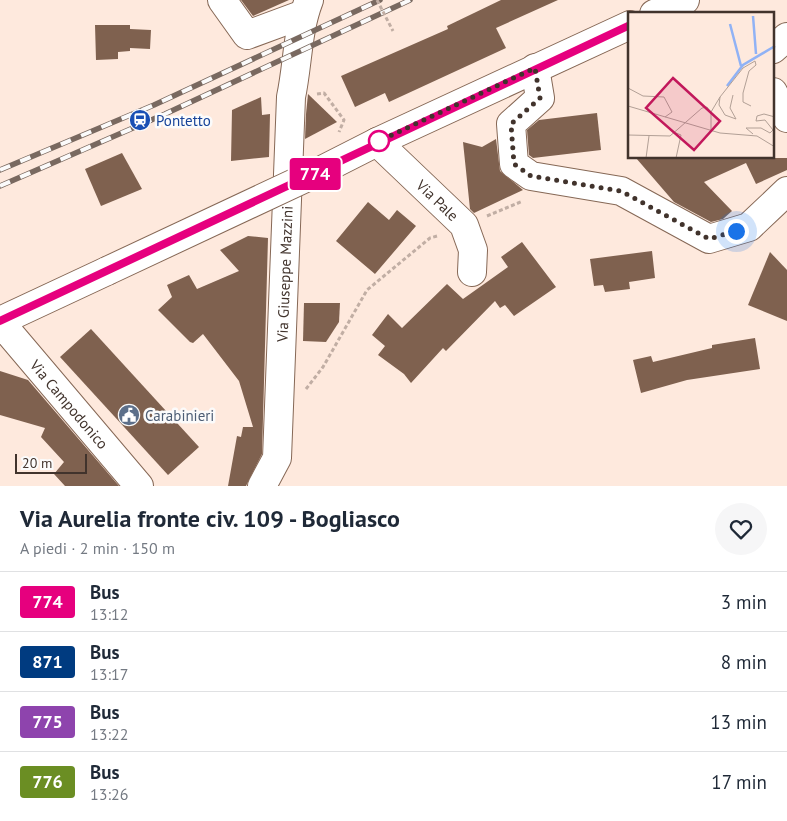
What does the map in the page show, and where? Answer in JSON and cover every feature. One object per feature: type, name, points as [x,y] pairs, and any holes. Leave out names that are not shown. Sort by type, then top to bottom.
[{"type":"street","points":[[222,0],[247,35],[306,7]]},
{"type":"street","points":[[658,12],[685,0]]},
{"type":"street","name":"Via Giuseppe Mazzini","points":[[262,486],[277,458],[291,97],[306,7]]},
{"type":"street","points":[[1,320],[628,26]]},
{"type":"street","points":[[774,48],[787,37]]},
{"type":"street","points":[[535,68],[540,98],[511,124],[514,164],[531,176],[621,191],[709,239],[749,227],[787,191]]},
{"type":"street","points":[[774,94],[787,118]]},
{"type":"street","name":"Via Pale","points":[[377,142],[464,225],[473,250],[472,272]]},
{"type":"street","name":"Via Campodonico","points":[[1,320],[11,335],[139,486]]},
{"type":"path","points":[[377,0],[393,31]]},
{"type":"path","points":[[291,97],[324,93],[344,120],[321,171]]},
{"type":"path","points":[[279,409],[305,390],[323,368],[367,290]]},
{"type":"building","points":[[241,0],[289,0],[253,16]]},
{"type":"building","points":[[501,0],[558,0],[496,28],[506,48],[389,102],[385,93],[355,107],[341,76],[448,29],[447,26]]},
{"type":"building","points":[[95,25],[130,25],[130,29],[151,30],[150,49],[130,48],[130,51],[118,52],[118,59],[96,60]]},
{"type":"building","points":[[308,94],[337,122],[305,139],[306,114]]},
{"type":"building","points":[[261,97],[262,115],[270,114],[269,157],[231,161],[232,110]]},
{"type":"building","points":[[597,113],[601,150],[533,158],[529,155],[527,130],[539,120]]},
{"type":"building","points":[[496,139],[500,171],[523,190],[474,213],[470,209],[463,142],[482,147]]},
{"type":"building","points":[[122,153],[142,189],[101,206],[85,169]]},
{"type":"building","points":[[787,158],[787,170],[756,184],[746,163],[704,182],[732,211],[723,219],[711,222],[674,202],[637,159]]},
{"type":"building","points":[[368,202],[389,220],[397,210],[416,226],[375,274],[336,241]]},
{"type":"building","points":[[248,236],[268,238],[262,454],[246,486],[228,486],[237,436],[241,437],[243,427],[253,427],[239,381],[203,334],[193,343],[190,342],[158,310],[172,297],[167,285],[189,275],[197,289],[239,271],[220,250]]},
{"type":"building","points":[[522,242],[556,287],[514,316],[505,305],[500,308],[495,301],[446,351],[443,348],[411,383],[404,374],[378,355],[385,346],[372,335],[388,314],[402,328],[447,284],[463,299],[508,267],[501,257]]},
{"type":"building","points":[[652,251],[655,278],[629,282],[630,289],[605,292],[603,285],[594,286],[590,259]]},
{"type":"building","points":[[770,252],[787,270],[787,321],[748,305]]},
{"type":"building","points":[[304,303],[340,303],[339,322],[326,342],[303,341]]},
{"type":"building","points":[[91,329],[199,447],[168,475],[60,357]]},
{"type":"building","points":[[755,338],[760,369],[687,380],[641,393],[633,360],[651,356],[653,362],[712,348],[712,345]]},
{"type":"building","points":[[0,371],[28,380],[119,486],[65,486],[54,474],[64,462],[41,437],[45,428],[0,415]]},
{"type":"railway","points":[[0,170],[154,105],[380,0]]},
{"type":"railway","points":[[0,186],[165,114],[410,0]]},
{"type":"bus line","name":"774","points":[[0,321],[326,168],[377,142],[628,26]]},
{"type":"place","name":"Pontetto","points":[[140,120]]},
{"type":"place","name":"Carabinieri","points":[[129,415]]},
{"type":"route","points":[[379,141],[377,142],[535,68],[540,98],[511,124],[514,164],[531,176],[621,191],[709,239],[736,231]]}]
